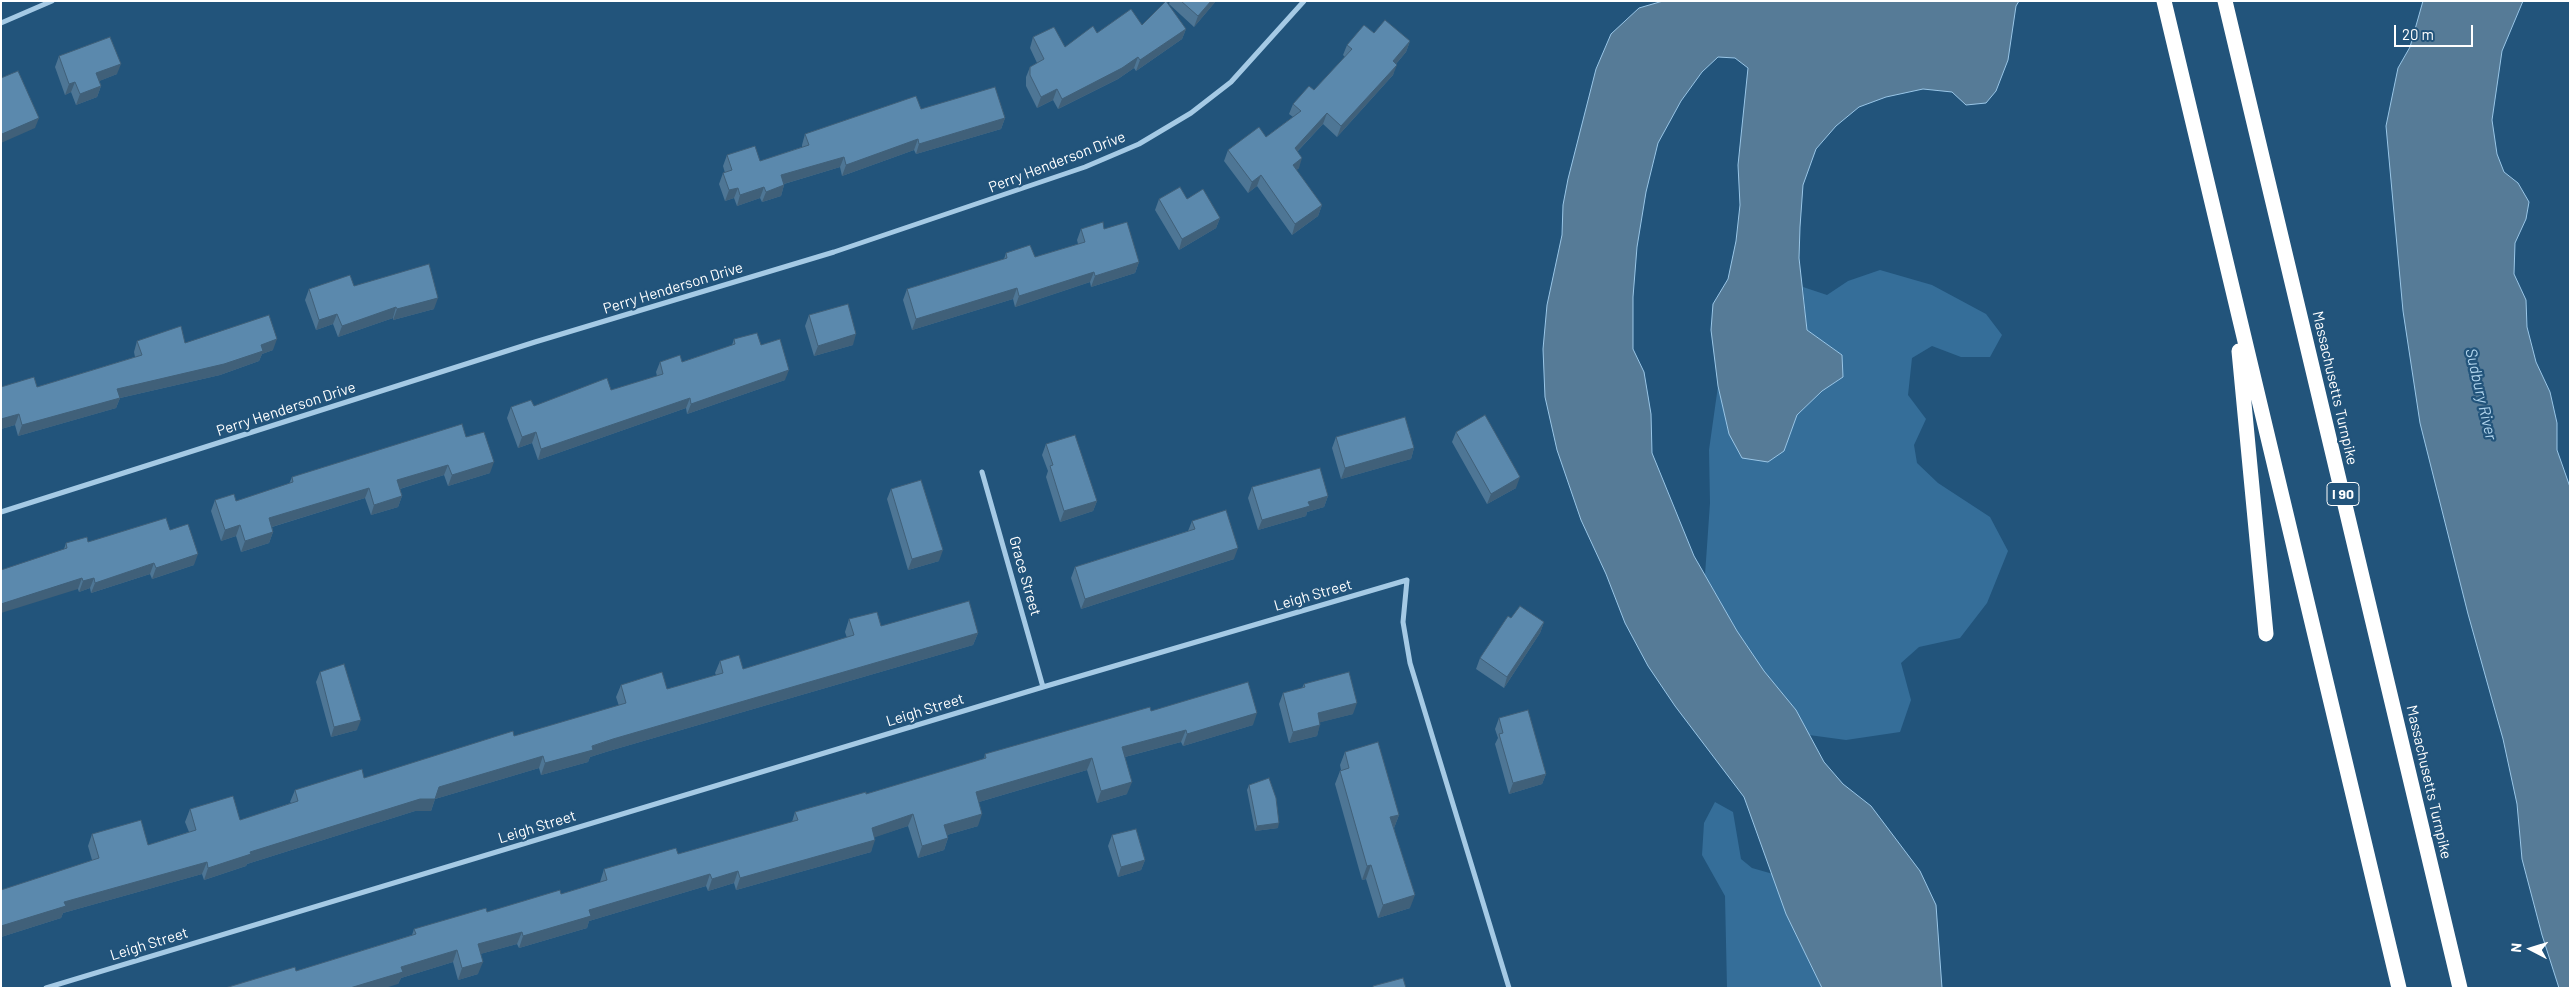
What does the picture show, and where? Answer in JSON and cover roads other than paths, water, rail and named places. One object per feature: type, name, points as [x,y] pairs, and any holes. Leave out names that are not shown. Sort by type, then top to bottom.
[{"type":"highway","points":[[2164,1],[2399,988]]},
{"type":"highway","name":"Massachusetts Turnpike","points":[[2225,1],[2460,988]]},
{"type":"highway","points":[[2234,294],[2266,634]]},
{"type":"street","points":[[1,22],[52,1]]},
{"type":"street","name":"Perry Henderson Drive","points":[[1,512],[535,342],[834,252],[1085,167],[1139,144],[1191,113],[1231,82],[1304,1]]},
{"type":"street","name":"Grace Street","points":[[982,472],[1043,687]]},
{"type":"street","name":"Leigh Street","points":[[46,988],[1043,687],[1406,580],[1403,622],[1410,663],[1509,988]]},
{"type":"water","points":[[1663,1],[2019,1],[2016,6],[2008,60],[1996,91],[1986,103],[1966,105],[1952,92],[1923,89],[1886,97],[1859,107],[1836,126],[1816,149],[1803,185],[1800,227],[1799,258],[1807,330],[1842,355],[1843,377],[1822,391],[1797,415],[1784,451],[1768,462],[1742,458],[1729,434],[1718,386],[1711,330],[1713,304],[1728,279],[1736,241],[1740,205],[1738,165],[1748,68],[1735,58],[1718,57],[1702,72],[1681,101],[1658,143],[1646,192],[1637,247],[1633,297],[1633,349],[1644,372],[1651,414],[1652,453],[1694,556],[1737,631],[1764,671],[1796,710],[1824,762],[1843,784],[1871,806],[1920,871],[1936,905],[1942,988],[1822,988],[1786,914],[1744,797],[1675,706],[1648,666],[1625,623],[1606,574],[1581,520],[1557,450],[1545,397],[1543,349],[1547,305],[1562,235],[1563,205],[1568,179],[1596,69],[1611,34],[1639,8]]},
{"type":"water","name":"Sudbury River","points":[[2423,1],[2523,1],[2502,51],[2492,120],[2497,154],[2504,172],[2518,183],[2529,202],[2526,219],[2515,243],[2514,274],[2526,300],[2527,327],[2536,362],[2550,392],[2557,423],[2557,450],[2570,487],[2570,988],[2559,988],[2542,935],[2522,859],[2517,804],[2503,739],[2468,614],[2420,423],[2403,311],[2386,126],[2398,68],[2410,47]]}]
